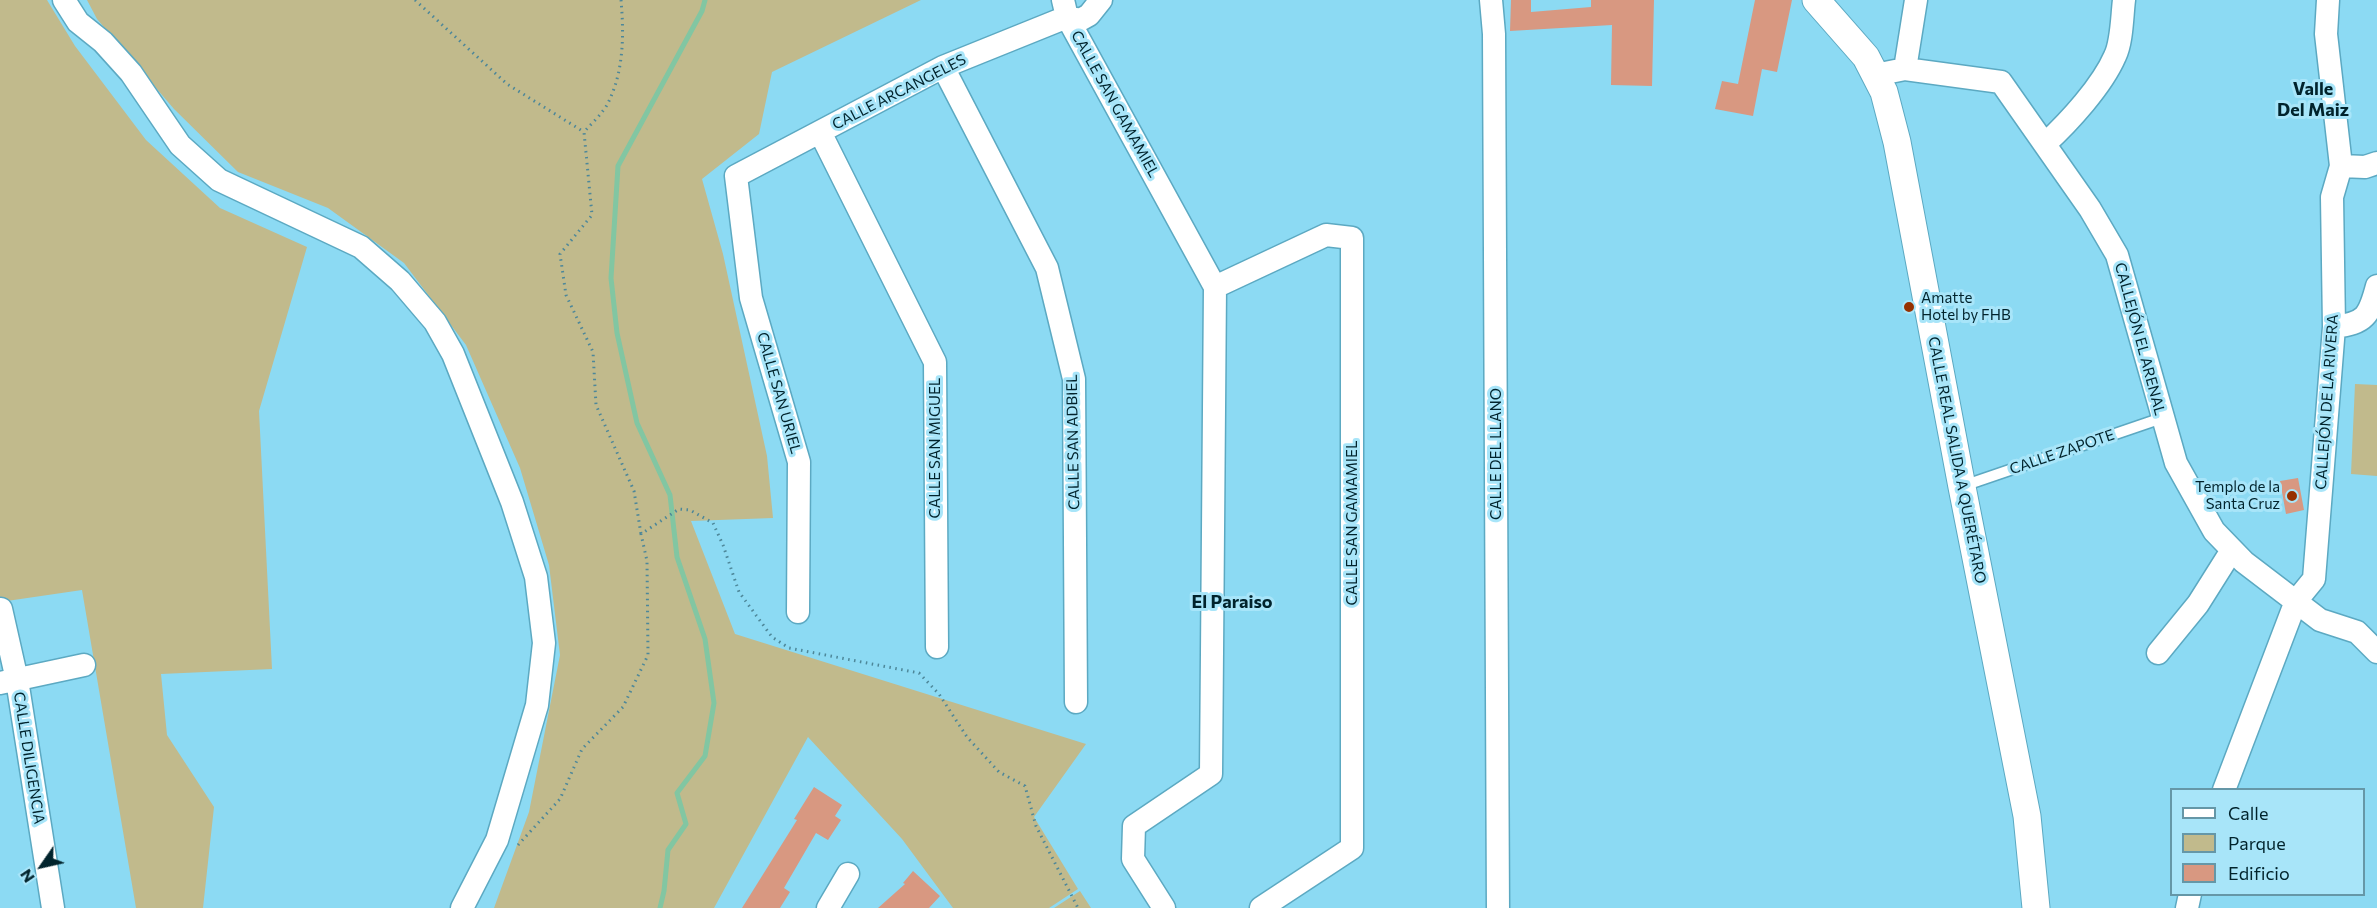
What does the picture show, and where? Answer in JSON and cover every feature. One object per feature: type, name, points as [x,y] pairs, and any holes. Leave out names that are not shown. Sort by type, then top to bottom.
[{"type":"street","points":[[64,0],[78,22],[103,42],[131,73],[180,145],[219,180],[360,247],[400,281],[435,322],[453,354],[515,512],[536,577],[544,643],[537,705],[497,840],[462,908]]},
{"type":"street","name":"CALLE ARCANGELES","points":[[736,176],[943,67],[1065,8],[1080,20],[1089,15],[1101,0]]},
{"type":"street","name":"CALLE DEL LLANO","points":[[1491,0],[1494,46],[1498,908]]},
{"type":"street","name":"CALLE REAL SALIDA A QUERÉTARO","points":[[1816,0],[1866,57],[1884,92],[1897,142],[2027,816],[2036,908]]},
{"type":"street","points":[[1905,69],[1916,0]]},
{"type":"street","points":[[2045,144],[2062,128],[2093,91],[2116,55],[2124,0]]},
{"type":"street","points":[[2328,0],[2326,34],[2341,166],[2365,167],[2377,163]]},
{"type":"street","name":"CALLE SAN GAMAMIEL","points":[[1065,8],[1215,286],[1211,774],[1134,826],[1132,843],[1133,859],[1164,908]]},
{"type":"street","name":"CALLE SAN ADBIEL","points":[[943,67],[1047,268],[1074,380],[1076,702]]},
{"type":"street","name":"CALLEJÓN EL ARENAL","points":[[1875,75],[1905,69],[2001,82],[2090,209],[2117,255],[2176,463],[2194,499],[2214,531],[2244,562],[2320,620],[2357,632],[2377,652]]},
{"type":"street","name":"CALLE SAN MIGUEL","points":[[820,132],[935,362],[937,647]]},
{"type":"street","name":"CALLEJÓN DE LA RIVERA","points":[[2224,788],[2296,601],[2314,579],[2334,327],[2332,196],[2341,166]]},
{"type":"street","name":"CALLE SAN URIEL","points":[[736,176],[751,298],[799,462],[798,612]]},
{"type":"street","name":"CALLE SAN GAMAMIEL","points":[[1215,286],[1326,235],[1352,238],[1352,849],[1262,908]]},
{"type":"street","points":[[2334,327],[2354,324],[2369,314],[2377,286]]},
{"type":"street","points":[[2158,653],[2199,604],[2232,550]]},
{"type":"street","name":"CALLE DILIGENCIA","points":[[1,609],[8,681],[53,908]]},
{"type":"street","points":[[8,681],[84,666]]},
{"type":"street","points":[[828,908],[849,874]]},
{"type":"lane","name":"CALLE ZAPOTE","points":[[1962,487],[2162,418]]},
{"type":"path","points":[[415,0],[507,84],[584,132]]},
{"type":"path","points":[[511,850],[560,800],[582,749],[623,707],[648,655],[647,561],[634,491],[596,405],[594,352],[566,295],[560,254],[592,215],[584,132],[608,104],[620,65],[624,34],[621,0]]},
{"type":"path","points":[[641,534],[679,509],[690,510],[713,523],[739,592],[772,637],[789,648],[919,673],[939,694],[967,737],[999,772],[1024,786],[1036,826],[1078,908]]},
{"type":"green space","points":[[0,0],[47,0],[75,46],[146,140],[220,208],[307,247],[259,411],[272,669],[161,674],[167,735],[214,807],[203,908],[136,908],[82,590],[0,602]]},
{"type":"green space","points":[[87,0],[921,0],[772,72],[759,134],[702,179],[723,254],[767,456],[773,518],[691,521],[735,634],[1086,744],[1034,817],[1078,889],[1049,908],[953,908],[902,839],[808,737],[714,908],[494,908],[529,812],[560,655],[549,565],[520,468],[466,345],[404,263],[328,208],[238,172],[174,109],[97,19]]},
{"type":"green space","points":[[2355,384],[2377,385],[2377,476],[2351,474]]},
{"type":"green space","points":[[1080,891],[1091,908],[1054,908]]},
{"type":"building","points":[[1511,0],[1531,0],[1531,12],[1591,7],[1591,0],[1654,0],[1652,86],[1611,85],[1612,25],[1510,31]]},
{"type":"building","points":[[1755,0],[1792,0],[1777,72],[1762,69],[1753,116],[1715,109],[1722,81],[1738,84]]},
{"type":"building","name":"Templo de la Santa Cruz","points":[[2298,478],[2304,510],[2286,514],[2280,481]]},
{"type":"building","points":[[814,787],[842,805],[835,816],[841,820],[828,840],[816,833],[784,888],[790,892],[780,908],[742,908],[797,820],[794,819]]},
{"type":"building","points":[[913,871],[940,896],[929,908],[878,908],[905,884],[903,883]]},
{"type":"waterway","points":[[660,908],[668,850],[686,824],[677,793],[705,756],[714,703],[705,639],[677,557],[670,495],[637,423],[617,333],[611,278],[618,166],[702,11],[705,0]]},
{"type":"place","name":"Amatte Hotel by FHB","points":[[1909,307]]},
{"type":"place","name":"Templo de la Santa Cruz","points":[[2292,496]]},
{"type":"district","name":"Valle Del Maiz","points":[[2313,100]]},
{"type":"district","name":"El Paraiso","points":[[1232,602]]}]
